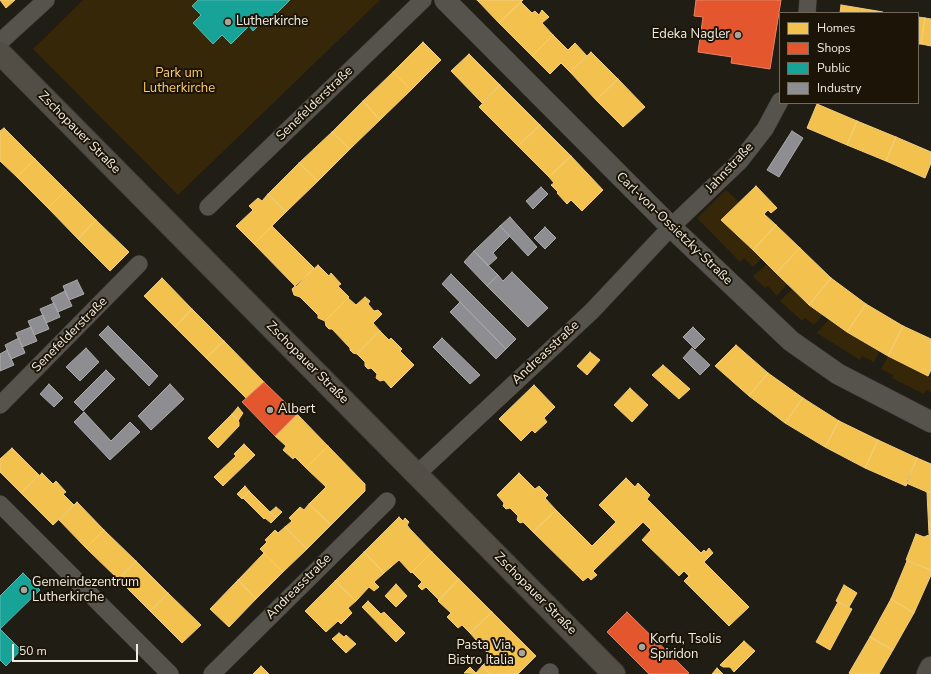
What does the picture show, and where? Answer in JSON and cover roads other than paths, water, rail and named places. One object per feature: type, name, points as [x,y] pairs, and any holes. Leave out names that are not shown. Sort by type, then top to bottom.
[{"type":"main road","name":"Zschopauer Straße","points":[[0,53],[614,674]]},
{"type":"main road","points":[[928,674],[931,668]]},
{"type":"street","points":[[0,42],[46,0]]},
{"type":"street","name":"Senefelderstraße","points":[[208,207],[423,0]]},
{"type":"street","name":"Carl-von-Ossietzky-Straße","points":[[445,0],[671,228],[791,341],[838,374],[931,422]]},
{"type":"street","points":[[807,12],[808,0]]},
{"type":"street","name":"Jahnstraße","points":[[671,228],[740,160],[765,129],[779,103]]},
{"type":"street","name":"Andreasstraße","points":[[416,474],[592,311],[671,228]]},
{"type":"street","name":"Senefelderstraße","points":[[0,405],[139,264]]},
{"type":"street","name":"Andreasstraße","points":[[212,674],[387,501]]},
{"type":"street","points":[[0,504],[170,674]]},
{"type":"place","name":"Lutherkirche","points":[[228,22]]},
{"type":"place","name":"Edeka Nagler","points":[[738,35]]},
{"type":"place","name":"Albert","points":[[270,410]]},
{"type":"place","name":"Gemeindezentrum Lutherkirche","points":[[24,590]]},
{"type":"place","name":"Korfu, Tsolis Spiridon","points":[[642,647]]},
{"type":"place","name":"Pasta Via, Bistro Italia","points":[[522,653]]},
{"type":"park label","name":"Park um Lutherkirche","points":[[179,82]]}]
